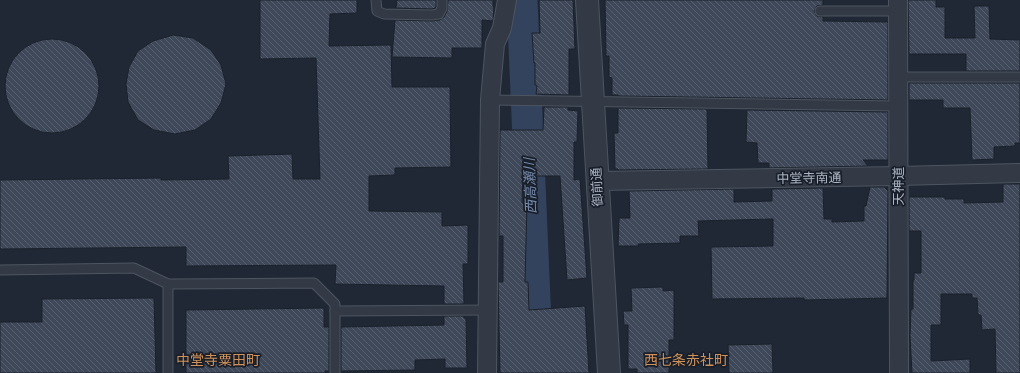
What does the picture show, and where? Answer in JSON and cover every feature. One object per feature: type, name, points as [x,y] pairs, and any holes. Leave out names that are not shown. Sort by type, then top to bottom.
[{"type":"street","points":[[487,373],[490,100],[495,44],[502,28],[507,0]]},
{"type":"street","name":"御前通","points":[[587,0],[609,373]]},
{"type":"street","name":"天神道","points":[[898,5],[899,373]]},
{"type":"street","name":"中堂寺南通","points":[[597,181],[1020,173]]},
{"type":"lane","points":[[376,0],[377,11],[384,14],[432,16],[438,14],[442,8],[442,0]]},
{"type":"lane","points":[[820,11],[898,5]]},
{"type":"lane","points":[[898,77],[1020,77]]},
{"type":"lane","points":[[490,100],[898,106]]},
{"type":"lane","points":[[0,270],[134,268],[168,284],[314,283],[335,304],[335,373]]},
{"type":"lane","points":[[168,284],[168,373]]},
{"type":"lane","points":[[335,311],[488,310]]},
{"type":"building","points":[[260,0],[357,0],[357,13],[330,14],[329,46],[391,45],[392,87],[450,87],[451,167],[395,168],[395,175],[369,176],[369,211],[442,212],[442,226],[468,225],[468,264],[463,264],[464,304],[444,304],[444,286],[335,284],[336,265],[186,266],[186,247],[0,249],[0,180],[161,178],[161,180],[229,179],[228,156],[292,154],[293,179],[320,179],[316,58],[260,59]]},
{"type":"building","points":[[397,0],[436,0],[436,7],[432,9],[396,8]]},
{"type":"building","points":[[448,0],[493,0],[493,21],[482,20],[482,48],[452,48],[452,58],[392,57],[395,20],[440,20],[444,17],[447,11]]},
{"type":"building","points":[[539,0],[573,0],[575,49],[569,49],[569,95],[536,94],[537,86],[535,85],[535,63],[532,33],[540,33]]},
{"type":"building","points":[[605,0],[823,0],[823,5],[817,6],[814,11],[817,16],[823,17],[823,21],[888,22],[888,100],[612,95],[612,78],[609,77],[609,56],[606,56]]},
{"type":"building","points":[[908,0],[936,0],[936,7],[945,7],[945,38],[975,38],[974,6],[989,6],[990,39],[1020,40],[1020,71],[966,71],[966,54],[909,54]]},
{"type":"building","points":[[173,35],[193,38],[211,50],[221,65],[226,84],[221,103],[211,119],[195,130],[175,134],[154,130],[138,120],[128,102],[126,84],[129,67],[138,51],[153,41]]},
{"type":"building","points":[[52,39],[70,43],[85,53],[95,68],[99,86],[95,104],[85,119],[70,129],[52,133],[34,129],[19,119],[9,104],[5,86],[9,68],[19,53],[34,43]]},
{"type":"building","points":[[909,83],[1020,83],[1020,143],[1015,143],[1015,146],[994,147],[994,159],[972,160],[970,108],[943,108],[943,100],[909,100]]},
{"type":"building","points":[[544,107],[568,107],[568,110],[578,111],[577,142],[574,142],[574,180],[580,179],[587,278],[567,280],[560,176],[523,176],[522,203],[527,203],[525,282],[528,282],[529,310],[585,306],[589,373],[500,373],[498,282],[503,282],[503,236],[499,236],[500,130],[543,130]]},
{"type":"building","points":[[618,108],[707,109],[708,169],[615,169],[614,133],[618,133]]},
{"type":"building","points":[[747,110],[888,112],[888,160],[863,160],[868,166],[769,168],[769,163],[758,163],[757,143],[746,142]]},
{"type":"building","points":[[1003,184],[1020,184],[1020,373],[996,373],[995,329],[982,330],[981,315],[978,315],[977,298],[972,298],[972,294],[941,294],[941,325],[931,325],[931,361],[970,359],[970,373],[912,373],[910,336],[911,309],[913,309],[914,273],[921,273],[921,231],[909,231],[909,197],[945,197],[945,199],[964,199],[964,203],[1003,202]]},
{"type":"building","points":[[870,187],[884,187],[888,191],[887,298],[804,300],[804,298],[712,299],[711,247],[773,246],[773,219],[698,221],[699,236],[680,236],[680,243],[618,246],[619,218],[630,218],[629,191],[734,189],[734,202],[772,201],[772,189],[823,188],[824,219],[832,219],[832,222],[864,221],[864,206],[866,206]]},
{"type":"building","points":[[663,287],[663,291],[674,290],[674,340],[669,340],[669,373],[637,373],[637,369],[628,369],[628,325],[624,325],[623,311],[632,311],[631,288]]},
{"type":"building","points":[[154,298],[156,373],[0,373],[0,322],[42,322],[42,299]]},
{"type":"building","points":[[324,308],[324,327],[329,327],[329,371],[325,371],[325,373],[186,373],[186,310]]},
{"type":"building","points":[[444,316],[464,316],[464,318],[466,318],[467,368],[445,368],[445,359],[415,360],[415,370],[341,371],[341,327],[444,325]]},
{"type":"building","points":[[772,344],[773,373],[729,373],[728,345]]},
{"type":"waterway","name":"西高瀬川","points":[[522,0],[536,323],[535,373]]},
{"type":"district","name":"中堂寺粟田町","points":[[218,360]]},
{"type":"district","name":"西七条赤社町","points":[[686,360]]}]
